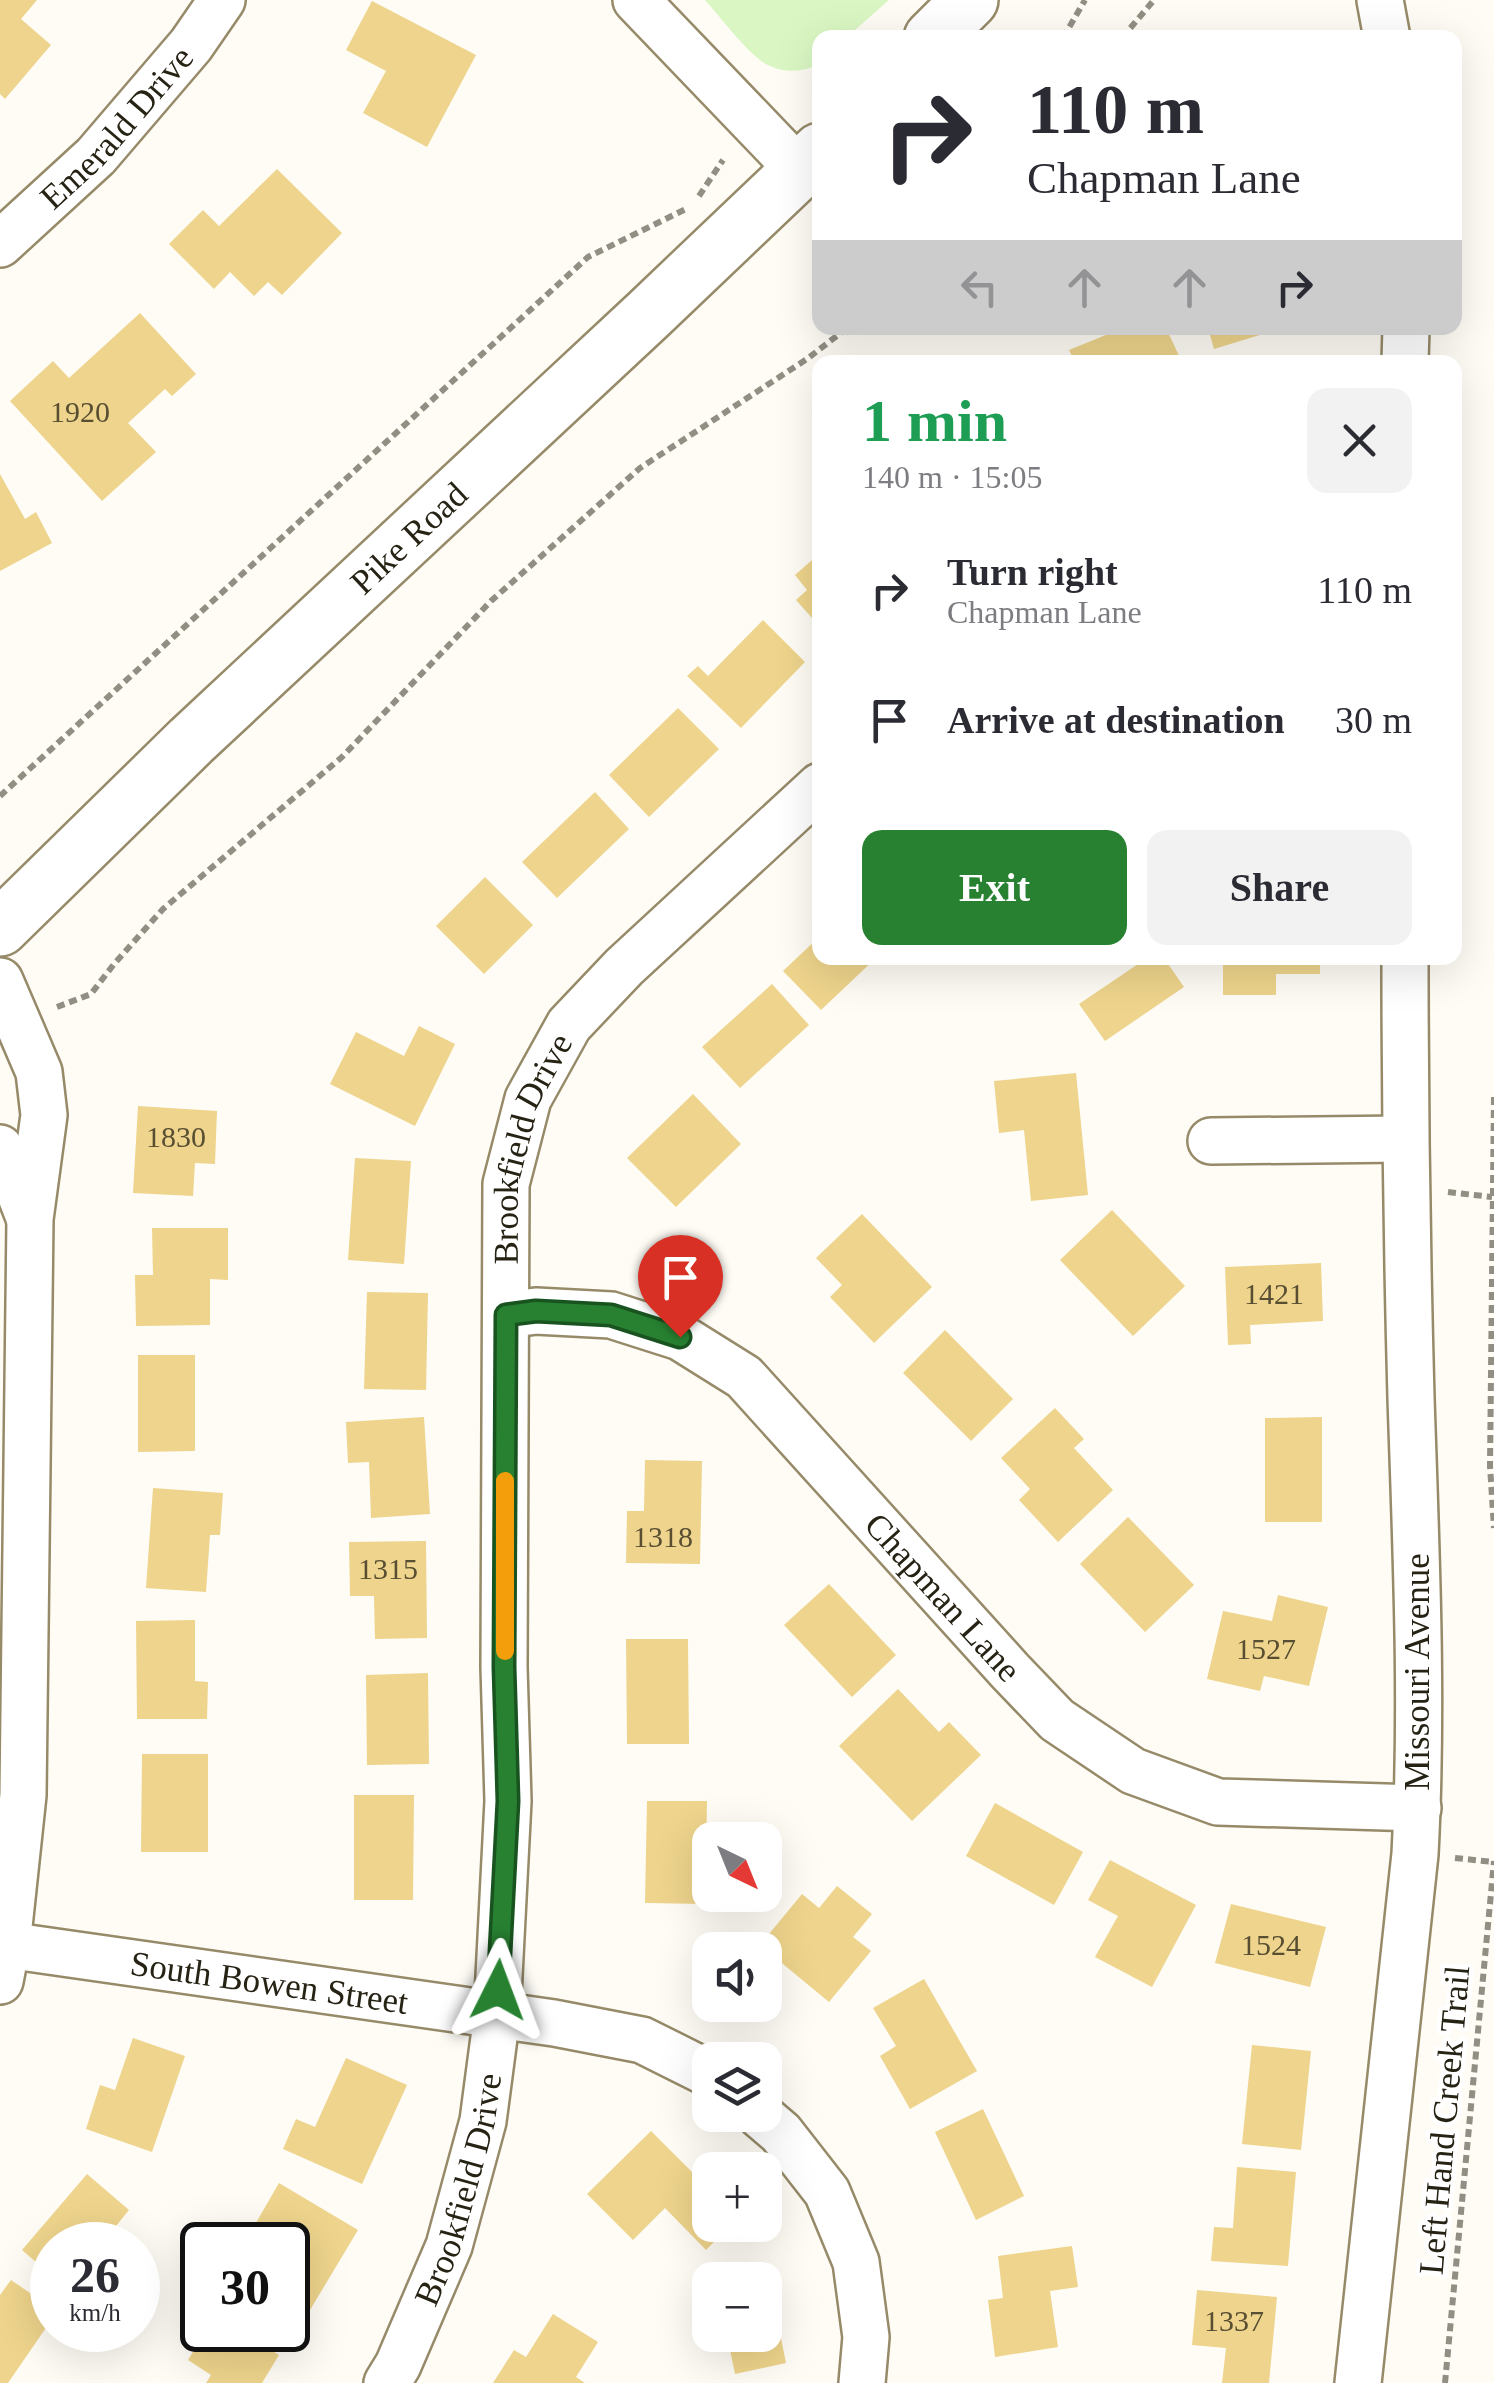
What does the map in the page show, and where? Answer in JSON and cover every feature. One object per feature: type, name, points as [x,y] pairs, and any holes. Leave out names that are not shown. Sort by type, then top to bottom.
[{"type":"main road","points":[[940,30],[970,0]]},
{"type":"main road","name":"Pike Road","points":[[0,928],[191,741],[810,161]]},
{"type":"street","name":"Emerald Drive","points":[[0,244],[96,156],[191,45],[222,0]]},
{"type":"street","points":[[636,0],[810,161]]},
{"type":"street","points":[[1380,0],[1386,30]]},
{"type":"street","name":"Brookfield Drive","points":[[387,2383],[449,2246],[483,2121],[497,2014],[508,1801],[504,1667],[506,1184],[528,1099],[570,1025],[624,966],[812,793]]},
{"type":"street","name":"Missouri Avenue","points":[[1358,2383],[1418,1808],[1405,965]]},
{"type":"street","points":[[0,980],[39,1072],[44,1115],[30,1219],[23,1794],[2,1956]]},
{"type":"street","points":[[1211,1140],[1405,1138]]},
{"type":"street","points":[[0,1148],[30,1219]]},
{"type":"street","name":"Chapman Lane","points":[[506,1315],[536,1311],[611,1315],[680,1337],[744,1376],[1057,1720],[1133,1771],[1218,1802],[1418,1808]]},
{"type":"street","name":"South Bowen Street","points":[[2,1956],[554,2023],[642,2040],[692,2065]]},
{"type":"street","points":[[780,2132],[827,2192],[856,2262],[866,2336],[862,2383]]},
{"type":"path","points":[[1068,30],[1085,0]]},
{"type":"path","points":[[1129,30],[1154,0]]},
{"type":"path","points":[[0,796],[588,258],[693,206],[723,160]]},
{"type":"path","points":[[54,1008],[92,994],[164,909],[342,757],[492,600],[640,468],[807,359],[837,335]]},
{"type":"path","points":[[1494,1097],[1490,1466],[1494,1528]]},
{"type":"path","name":"Left Hand Creek Trail","points":[[1446,2383],[1494,1861]]},
{"type":"green space","points":[[705,0],[889,0],[855,30],[812,30],[812,66],[806,69],[774,68],[739,39]]},
{"type":"building","points":[[0,0],[37,0],[21,19],[51,45],[5,99],[0,94]]},
{"type":"building","points":[[372,1],[476,55],[427,147],[363,113],[386,71],[346,50]]},
{"type":"building","points":[[277,169],[342,233],[282,295],[268,282],[254,296],[230,272],[214,289],[169,244],[203,210],[219,226]]},
{"type":"building","points":[[140,313],[196,374],[172,396],[165,389],[128,423],[156,452],[102,501],[10,401],[53,361],[69,378]]},
{"type":"building","points":[[1106,335],[1169,335],[1179,355],[1072,355],[1069,350]]},
{"type":"building","points":[[1210,335],[1260,335],[1214,349]]},
{"type":"building","points":[[0,474],[25,519],[36,512],[52,543],[0,571]]},
{"type":"building","points":[[812,560],[812,618],[796,600],[807,590],[795,575]]},
{"type":"building","points":[[763,620],[805,662],[741,728],[687,676],[698,666],[708,676]]},
{"type":"building","points":[[678,708],[719,749],[649,817],[609,775]]},
{"type":"building","points":[[595,792],[629,829],[557,898],[522,862]]},
{"type":"building","points":[[485,877],[533,925],[484,974],[436,926]]},
{"type":"building","points":[[812,944],[812,965],[869,965],[821,1010],[783,971]]},
{"type":"building","points":[[1137,965],[1169,965],[1184,987],[1105,1041],[1079,1004]]},
{"type":"building","points":[[1223,965],[1320,965],[1320,974],[1276,974],[1276,995],[1223,995]]},
{"type":"building","points":[[772,984],[809,1025],[740,1088],[702,1047]]},
{"type":"building","points":[[419,1026],[455,1044],[415,1126],[330,1084],[356,1032],[404,1056]]},
{"type":"building","points":[[1076,1073],[1088,1195],[1031,1201],[1024,1130],[999,1133],[994,1081]]},
{"type":"building","points":[[693,1094],[741,1144],[676,1207],[627,1158]]},
{"type":"building","points":[[138,1106],[217,1111],[215,1164],[195,1163],[193,1196],[133,1193]]},
{"type":"building","points":[[355,1158],[411,1161],[404,1264],[348,1260]]},
{"type":"building","points":[[1112,1210],[1185,1286],[1133,1336],[1060,1260]]},
{"type":"building","points":[[862,1214],[932,1287],[874,1343],[830,1297],[842,1285],[816,1258]]},
{"type":"building","points":[[152,1228],[228,1228],[228,1280],[210,1279],[210,1325],[136,1326],[135,1275],[153,1275]]},
{"type":"building","points":[[1321,1263],[1323,1321],[1250,1325],[1251,1344],[1228,1345],[1225,1267]]},
{"type":"building","points":[[367,1292],[428,1293],[426,1390],[364,1389]]},
{"type":"building","points":[[945,1330],[1013,1399],[971,1441],[903,1373]]},
{"type":"building","points":[[138,1355],[195,1355],[195,1451],[138,1452]]},
{"type":"building","points":[[1055,1408],[1084,1439],[1074,1448],[1113,1490],[1058,1542],[1019,1500],[1030,1489],[1001,1458]]},
{"type":"building","points":[[424,1417],[430,1514],[371,1518],[369,1462],[348,1463],[346,1422]]},
{"type":"building","points":[[1322,1417],[1322,1522],[1265,1522],[1265,1418]]},
{"type":"building","points":[[645,1460],[702,1461],[700,1564],[626,1563],[627,1511],[644,1511]]},
{"type":"building","points":[[153,1488],[223,1493],[220,1535],[210,1535],[206,1592],[146,1588]]},
{"type":"building","points":[[1128,1517],[1194,1585],[1145,1632],[1080,1564]]},
{"type":"building","points":[[426,1541],[427,1638],[375,1639],[374,1596],[350,1596],[349,1542]]},
{"type":"building","points":[[829,1584],[896,1655],[852,1697],[784,1625]]},
{"type":"building","points":[[1278,1595],[1328,1607],[1309,1686],[1264,1676],[1260,1691],[1207,1679],[1223,1611],[1272,1621]]},
{"type":"building","points":[[195,1620],[195,1681],[208,1682],[207,1719],[137,1719],[136,1621]]},
{"type":"building","points":[[626,1639],[688,1639],[689,1744],[627,1744]]},
{"type":"building","points":[[428,1673],[429,1764],[367,1765],[366,1675]]},
{"type":"building","points":[[898,1689],[939,1732],[949,1722],[981,1755],[912,1821],[839,1746]]},
{"type":"building","points":[[142,1754],[208,1754],[208,1852],[141,1852]]},
{"type":"building","points":[[354,1795],[414,1795],[413,1900],[354,1900]]},
{"type":"building","points":[[647,1801],[707,1801],[707,1822],[692,1822],[692,1904],[645,1903]]},
{"type":"building","points":[[995,1803],[1083,1852],[1054,1905],[966,1856]]},
{"type":"building","points":[[1110,1860],[1196,1905],[1152,1987],[1095,1957],[1118,1916],[1088,1900]]},
{"type":"building","points":[[837,1886],[872,1914],[853,1937],[871,1951],[829,2002],[782,1963],[782,1932],[771,1932],[802,1894],[819,1908]]},
{"type":"building","points":[[1231,1904],[1326,1927],[1310,1987],[1215,1963]]},
{"type":"building","points":[[924,1979],[977,2071],[910,2109],[880,2056],[896,2046],[873,2008]]},
{"type":"building","points":[[133,2038],[185,2056],[152,2152],[86,2129],[100,2085],[115,2090]]},
{"type":"building","points":[[1252,2045],[1311,2051],[1301,2150],[1242,2144]]},
{"type":"building","points":[[346,2058],[407,2085],[362,2184],[283,2149],[296,2119],[315,2127]]},
{"type":"building","points":[[983,2109],[1024,2196],[976,2220],[935,2132]]},
{"type":"building","points":[[651,2131],[692,2172],[692,2236],[665,2208],[633,2240],[587,2194]]},
{"type":"building","points":[[1237,2167],[1296,2172],[1288,2266],[1211,2261],[1214,2227],[1233,2228]]},
{"type":"building","points":[[87,2174],[129,2210],[119,2222],[46,2222]]},
{"type":"building","points":[[279,2183],[358,2230],[310,2310],[310,2222],[256,2222]]},
{"type":"building","points":[[30,2241],[30,2257],[22,2250]]},
{"type":"building","points":[[698,2242],[714,2242],[706,2250]]},
{"type":"building","points":[[1072,2246],[1078,2287],[1050,2291],[1058,2347],[995,2357],[988,2300],[1003,2298],[998,2256]]},
{"type":"building","points":[[11,2280],[30,2293],[30,2351],[8,2383],[0,2383],[0,2295]]},
{"type":"building","points":[[1197,2290],[1277,2297],[1269,2383],[1222,2383],[1226,2348],[1192,2345]]},
{"type":"building","points":[[553,2314],[598,2342],[576,2377],[585,2383],[493,2383],[514,2350],[526,2357]]},
{"type":"building","points":[[782,2343],[786,2363],[735,2374],[730,2352],[782,2352]]},
{"type":"building","points":[[193,2352],[279,2355],[262,2383],[206,2383],[211,2375],[188,2360]]},
{"type":"slow traffic","points":[[505,1481],[505,1651]]},
{"type":"route","points":[[498,1990],[508,1801],[504,1667],[506,1315],[536,1311],[611,1315],[680,1337]]}]
